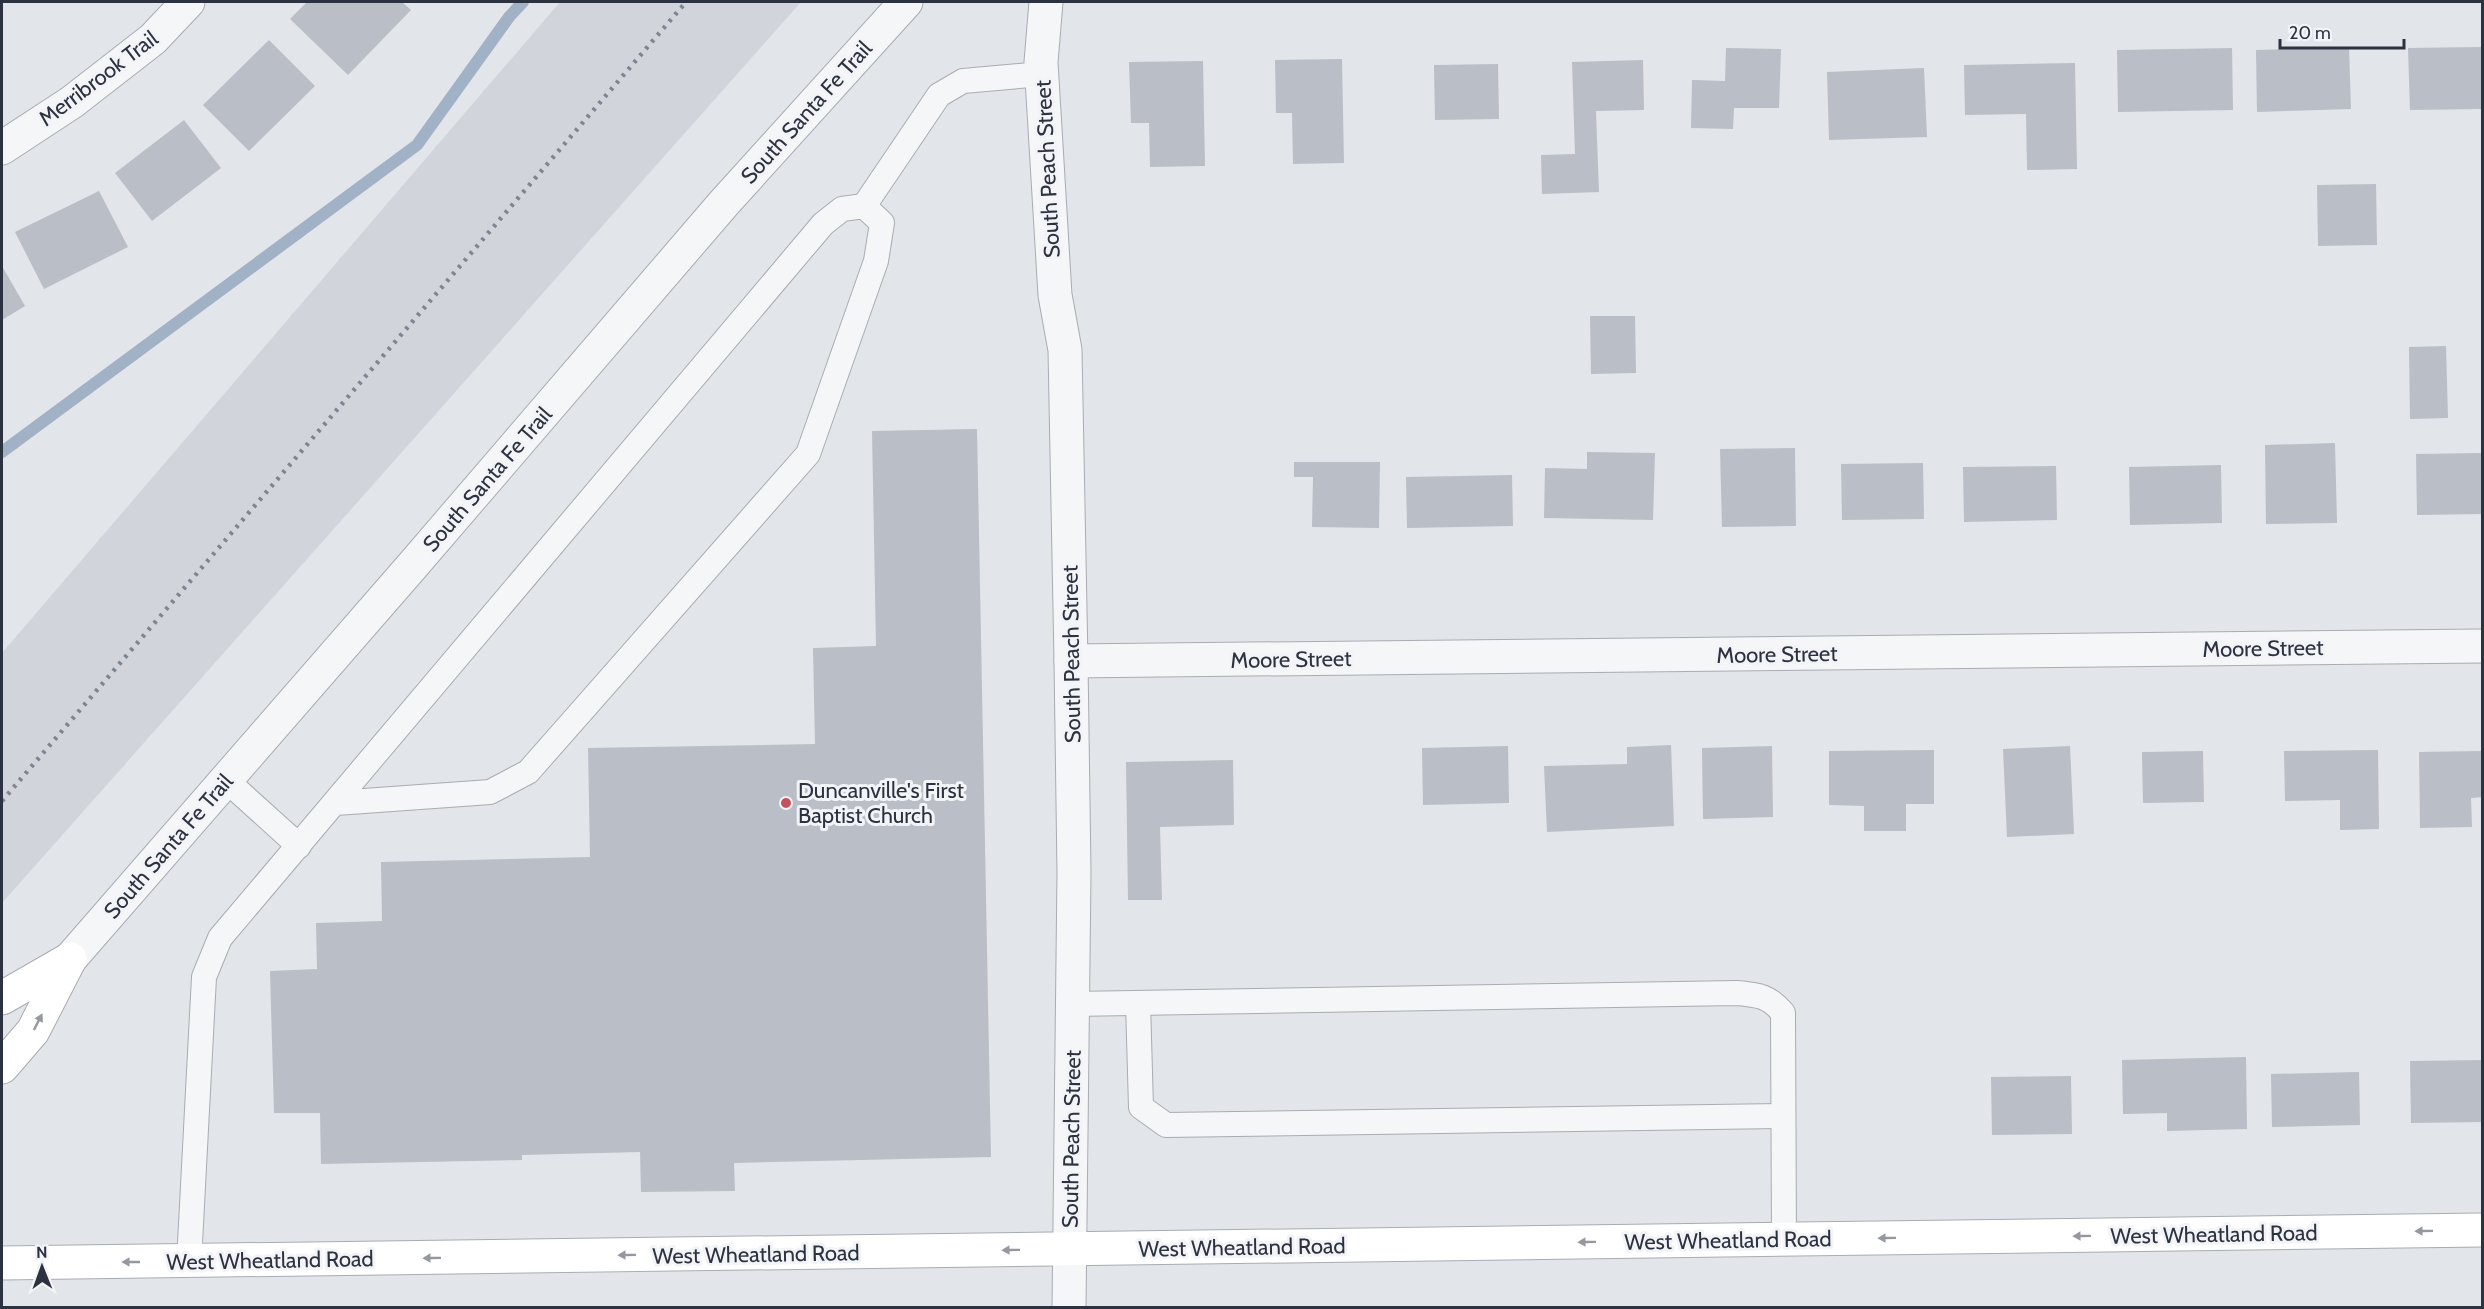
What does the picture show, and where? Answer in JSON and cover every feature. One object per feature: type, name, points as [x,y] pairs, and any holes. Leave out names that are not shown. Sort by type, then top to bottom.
[{"type":"main road","name":"South Santa Fe Trail","points":[[2,998],[70,959]]},
{"type":"main road","name":"South Santa Fe Trail","points":[[2,1067],[33,1031],[70,959]]},
{"type":"main road","name":"West Wheatland Road","points":[[2,1263],[2482,1230]]},
{"type":"street","name":"Merribrook Trail","points":[[2,148],[72,102],[153,39],[188,2]]},
{"type":"street","name":"South Santa Fe Trail","points":[[70,959],[724,202],[906,2]]},
{"type":"street","name":"South Peach Street","points":[[1047,2],[1041,74],[1055,295],[1065,350],[1071,661],[1074,872],[1069,1308]]},
{"type":"street","name":"Moore Street","points":[[1071,661],[2482,646]]},
{"type":"lane","points":[[189,1262],[204,977],[220,938],[823,224],[842,209],[864,206],[939,95],[963,81],[1041,74]]},
{"type":"lane","points":[[336,802],[490,792],[528,772],[808,454],[876,261],[882,223],[864,206]]},
{"type":"lane","points":[[226,780],[299,846]]},
{"type":"lane","points":[[1072,1004],[1737,993],[1757,995],[1773,1001],[1783,1013],[1784,1239]]},
{"type":"lane","points":[[1138,1003],[1141,1107],[1166,1125],[1783,1116]]},
{"type":"shaded area","points":[[560,2],[801,2],[2,903],[2,653]]},
{"type":"building","points":[[307,2],[402,2],[411,10],[348,75],[290,19]]},
{"type":"building","points":[[269,40],[315,86],[249,151],[203,105]]},
{"type":"building","points":[[2349,47],[2351,109],[2257,112],[2256,50]]},
{"type":"building","points":[[2482,47],[2482,109],[2410,110],[2408,48]]},
{"type":"building","points":[[1726,48],[1781,49],[1779,108],[1734,108],[1733,129],[1691,128],[1692,80],[1725,81]]},
{"type":"building","points":[[2232,48],[2233,110],[2118,112],[2117,50]]},
{"type":"building","points":[[1342,59],[1344,163],[1293,164],[1292,113],[1276,113],[1275,60]]},
{"type":"building","points":[[1643,60],[1644,110],[1596,111],[1599,192],[1542,194],[1541,155],[1575,154],[1572,62]]},
{"type":"building","points":[[1203,61],[1205,166],[1150,167],[1149,123],[1131,123],[1129,62]]},
{"type":"building","points":[[2075,63],[2077,169],[2027,170],[2026,114],[1965,115],[1964,65]]},
{"type":"building","points":[[1498,64],[1499,119],[1435,120],[1434,65]]},
{"type":"building","points":[[1924,68],[1927,137],[1829,140],[1827,72]]},
{"type":"building","points":[[184,120],[221,168],[152,221],[115,173]]},
{"type":"building","points":[[2376,184],[2377,245],[2318,246],[2317,185]]},
{"type":"building","points":[[99,191],[128,247],[44,289],[15,232]]},
{"type":"building","points":[[2,266],[25,306],[2,320]]},
{"type":"building","points":[[1590,316],[1635,316],[1636,373],[1591,374]]},
{"type":"building","points":[[2446,346],[2448,418],[2410,419],[2409,347]]},
{"type":"building","name":"Duncanville's First Baptist Church","points":[[977,429],[991,1157],[734,1163],[735,1191],[641,1192],[640,1152],[522,1155],[522,1160],[321,1164],[320,1113],[274,1113],[270,971],[317,969],[316,923],[382,921],[381,862],[590,857],[588,748],[815,744],[813,648],[876,646],[872,431]]},
{"type":"building","points":[[2335,443],[2337,523],[2266,524],[2265,445]]},
{"type":"building","points":[[1795,448],[1796,526],[1722,527],[1720,449]]},
{"type":"building","points":[[1587,452],[1655,453],[1653,520],[1544,518],[1545,468],[1587,469]]},
{"type":"building","points":[[2482,453],[2482,514],[2417,515],[2416,454]]},
{"type":"building","points":[[1294,462],[1380,462],[1379,528],[1312,527],[1313,477],[1294,477]]},
{"type":"building","points":[[1923,463],[1924,519],[1842,520],[1841,464]]},
{"type":"building","points":[[2221,465],[2222,523],[2130,525],[2129,467]]},
{"type":"building","points":[[2056,466],[2057,520],[1964,522],[1963,467]]},
{"type":"building","points":[[1512,475],[1513,526],[1407,528],[1406,477]]},
{"type":"building","points":[[1671,745],[1674,826],[1547,832],[1544,766],[1627,764],[1627,747]]},
{"type":"building","points":[[1508,746],[1509,803],[1423,805],[1422,748]]},
{"type":"building","points":[[1772,746],[1773,817],[1703,819],[1702,748]]},
{"type":"building","points":[[2070,746],[2074,834],[2007,837],[2003,749]]},
{"type":"building","points":[[1934,750],[1934,804],[1906,804],[1906,831],[1864,831],[1864,806],[1829,805],[1829,751]]},
{"type":"building","points":[[2378,750],[2379,829],[2340,830],[2340,800],[2285,801],[2284,751]]},
{"type":"building","points":[[2203,751],[2204,802],[2143,803],[2142,752]]},
{"type":"building","points":[[2482,751],[2482,797],[2471,798],[2472,827],[2420,828],[2419,752]]},
{"type":"building","points":[[1233,760],[1234,825],[1160,827],[1162,900],[1128,900],[1126,762]]},
{"type":"building","points":[[2246,1057],[2247,1129],[2167,1131],[2167,1113],[2123,1114],[2122,1060]]},
{"type":"building","points":[[2482,1060],[2482,1122],[2411,1123],[2410,1061]]},
{"type":"building","points":[[2359,1072],[2360,1125],[2272,1127],[2271,1074]]},
{"type":"building","points":[[2071,1076],[2072,1134],[1992,1135],[1991,1077]]},
{"type":"waterway","points":[[2,452],[417,145],[509,17],[523,2]]},
{"type":"railway","points":[[2,801],[686,2]]},
{"type":"place","name":"Duncanville's First Baptist Church","points":[[786,803]]}]
